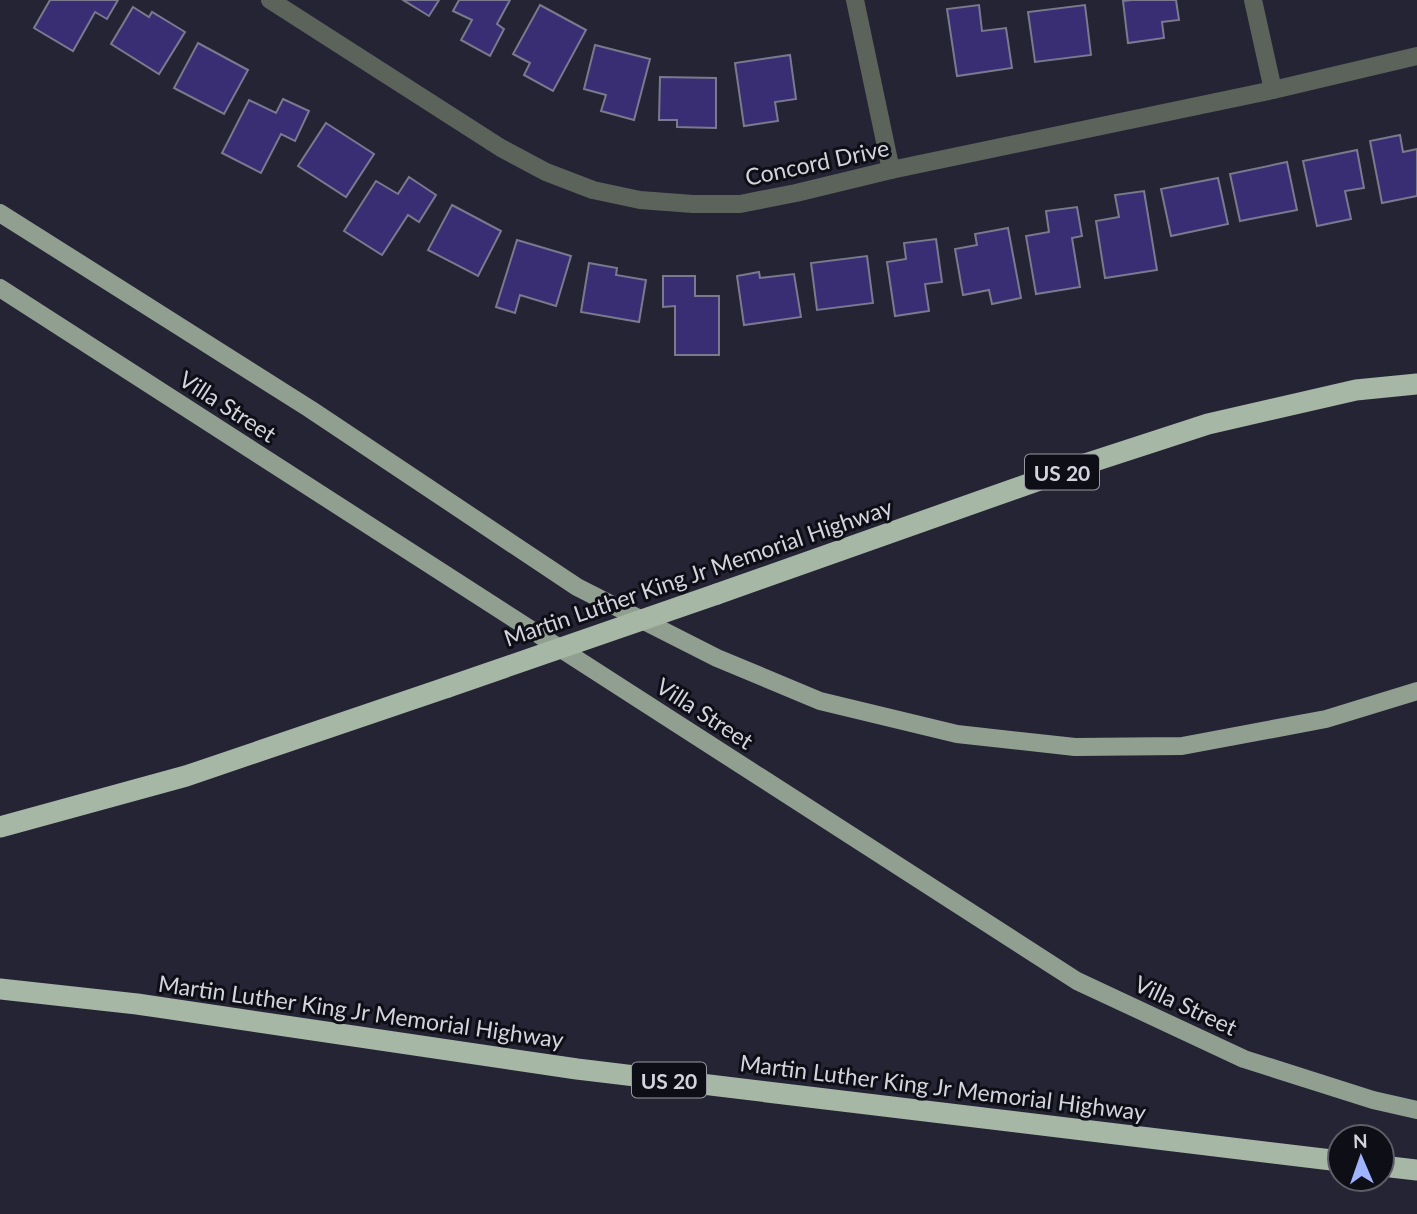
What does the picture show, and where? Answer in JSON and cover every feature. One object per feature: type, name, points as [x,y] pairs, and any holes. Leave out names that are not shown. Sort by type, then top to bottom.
[{"type":"highway","name":"Martin Luther King Jr Memorial Highway","points":[[0,827],[186,776],[717,594],[1079,466],[1208,424],[1356,390],[1417,384]]},
{"type":"highway","name":"Martin Luther King Jr Memorial Highway","points":[[0,989],[137,1004],[577,1069],[1326,1159]]},
{"type":"highway","points":[[1396,1168],[1417,1170]]},
{"type":"main road","name":"Villa Street","points":[[0,214],[310,409],[577,587],[717,658],[820,701],[957,734],[1075,747],[1182,746],[1326,719],[1417,691]]},
{"type":"main road","name":"Villa Street","points":[[0,288],[1077,981],[1244,1059],[1373,1100],[1417,1110]]},
{"type":"street","name":"Concord Drive","points":[[270,0],[501,148],[546,172],[593,190],[640,200],[693,204],[740,204],[796,193],[891,170],[1273,90],[1417,56]]},
{"type":"street","points":[[855,0],[891,170]]},
{"type":"street","points":[[1253,0],[1273,90]]},
{"type":"building","points":[[50,0],[118,0],[107,19],[95,12],[73,51],[34,28]]},
{"type":"building","points":[[403,0],[439,0],[429,16]]},
{"type":"building","points":[[459,0],[510,0],[497,24],[504,29],[490,56],[461,40],[472,20],[453,11]]},
{"type":"building","points":[[1176,0],[1179,20],[1162,22],[1164,38],[1128,43],[1123,1]]},
{"type":"building","points":[[540,5],[586,30],[553,91],[524,75],[530,63],[513,54]]},
{"type":"building","points":[[979,5],[982,31],[1006,28],[1012,68],[957,76],[947,9]]},
{"type":"building","points":[[1085,5],[1091,55],[1035,62],[1028,12]]},
{"type":"building","points":[[133,7],[149,17],[152,12],[185,32],[159,74],[111,44]]},
{"type":"building","points":[[198,43],[248,70],[224,114],[174,88]]},
{"type":"building","points":[[595,45],[650,59],[634,120],[601,111],[606,95],[584,89]]},
{"type":"building","points":[[790,55],[796,99],[775,102],[778,121],[744,126],[735,63]]},
{"type":"building","points":[[660,77],[716,78],[716,128],[677,127],[677,120],[659,120]]},
{"type":"building","points":[[283,99],[309,111],[295,141],[281,134],[261,173],[222,153],[249,100],[276,113]]},
{"type":"building","points":[[326,123],[374,154],[346,197],[298,166]]},
{"type":"building","points":[[1400,135],[1403,152],[1417,149],[1417,196],[1382,203],[1370,141]]},
{"type":"building","points":[[1357,150],[1364,188],[1345,191],[1351,219],[1317,226],[1303,161]]},
{"type":"building","points":[[1287,162],[1297,210],[1240,221],[1230,174]]},
{"type":"building","points":[[409,177],[436,195],[419,222],[408,215],[382,255],[344,231],[376,181],[398,194]]},
{"type":"building","points":[[1218,178],[1228,224],[1171,236],[1161,189]]},
{"type":"building","points":[[1144,191],[1157,270],[1105,278],[1096,221],[1119,217],[1115,195]]},
{"type":"building","points":[[452,205],[501,231],[478,276],[428,250]]},
{"type":"building","points":[[1077,207],[1082,236],[1072,238],[1080,287],[1036,294],[1026,236],[1049,232],[1046,211]]},
{"type":"building","points":[[1008,228],[1021,298],[992,304],[989,290],[963,295],[955,249],[977,245],[975,234]]},
{"type":"building","points":[[936,239],[942,282],[925,284],[929,311],[895,316],[887,262],[906,259],[904,243]]},
{"type":"building","points":[[517,240],[571,256],[556,306],[520,295],[515,313],[496,307]]},
{"type":"building","points":[[867,256],[873,303],[817,310],[811,263]]},
{"type":"building","points":[[589,263],[617,268],[616,275],[646,280],[639,322],[581,312]]},
{"type":"building","points":[[759,272],[760,278],[794,274],[801,317],[744,325],[737,276]]},
{"type":"building","points":[[663,276],[695,276],[695,296],[719,296],[719,355],[675,355],[675,306],[663,307]]}]
